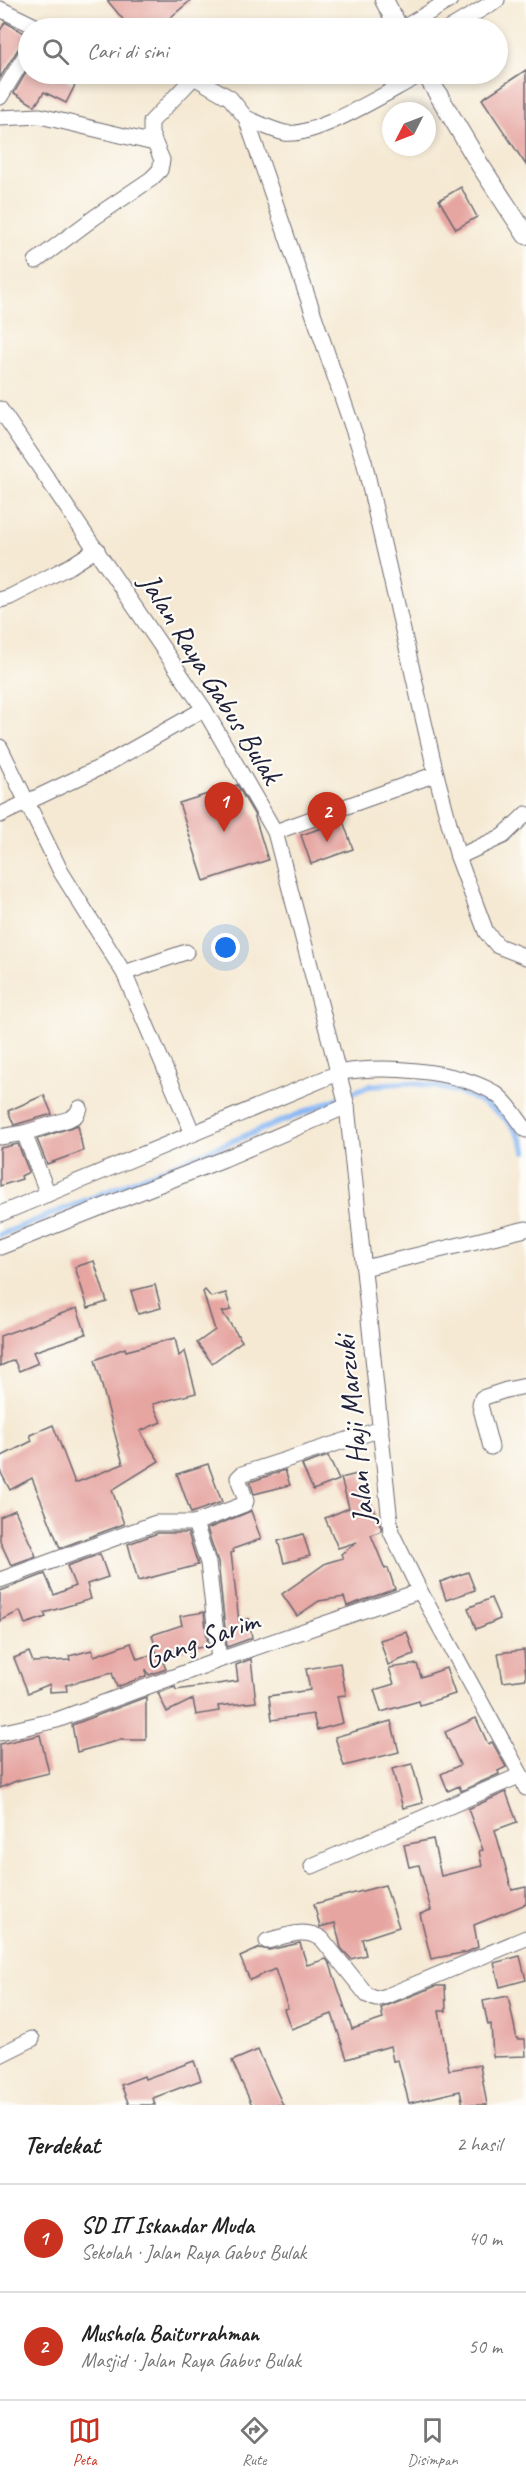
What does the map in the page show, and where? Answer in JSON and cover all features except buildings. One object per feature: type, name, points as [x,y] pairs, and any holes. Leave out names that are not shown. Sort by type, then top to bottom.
[{"type":"street","points":[[384,0],[395,18]]},
{"type":"street","points":[[418,18],[450,0]]},
{"type":"street","points":[[467,18],[497,0]]},
{"type":"street","points":[[0,9],[18,18]]},
{"type":"street","points":[[0,97],[18,67]]},
{"type":"street","points":[[36,261],[155,176],[163,165],[151,134],[151,122],[182,84]]},
{"type":"street","points":[[205,84],[230,98],[246,118],[364,461],[436,774],[458,857],[486,932],[498,946],[526,957]]},
{"type":"street","points":[[246,118],[286,133],[302,132],[322,126],[404,84]]},
{"type":"street","points":[[430,84],[526,235]]},
{"type":"street","points":[[0,118],[40,116],[154,143]]},
{"type":"street","name":"Jalan Raya Gabus Bulak","points":[[0,409],[204,710],[275,832],[347,1106]]},
{"type":"street","points":[[0,600],[72,565],[97,549]]},
{"type":"street","points":[[0,815],[105,765],[204,710]]},
{"type":"street","points":[[0,747],[61,872],[124,974],[193,1134]]},
{"type":"street","points":[[275,832],[436,774]]},
{"type":"street","points":[[458,857],[503,836],[526,814]]},
{"type":"street","points":[[124,974],[186,952]]},
{"type":"street","points":[[0,1214],[338,1073],[363,1068],[454,1078],[493,1092],[509,1106],[526,1130]]},
{"type":"street","points":[[0,1247],[224,1159],[347,1106]]},
{"type":"street","name":"Jalan Haji Marzuki","points":[[347,1106],[391,1532],[420,1591],[524,1781]]},
{"type":"street","points":[[0,1137],[24,1133],[69,1119],[76,1115],[80,1108]]},
{"type":"street","points":[[24,1133],[48,1194]]},
{"type":"street","points":[[364,1268],[526,1229]]},
{"type":"street","points":[[491,1447],[480,1405],[482,1398],[526,1386]]},
{"type":"street","points":[[0,1580],[156,1523],[195,1523],[245,1504],[238,1478],[242,1474],[381,1430]]},
{"type":"street","points":[[195,1523],[208,1563],[219,1660]]},
{"type":"street","name":"Gang Sarim","points":[[0,1733],[57,1720],[219,1660],[420,1591]]},
{"type":"street","points":[[312,1866],[524,1781]]},
{"type":"street","points":[[267,1941],[303,1932],[317,1935],[367,1995],[375,1999],[526,1938]]},
{"type":"street","points":[[0,2055],[32,2039]]},
{"type":"waterway","points":[[0,1235],[369,1086],[411,1083],[463,1094],[495,1110],[508,1121],[519,1135],[526,1151]]},
{"type":"place","name":"SD IT Iskandar Muda","points":[[224,832]]},
{"type":"place","name":"Mushola Baiturrahman","points":[[327,842]]}]
